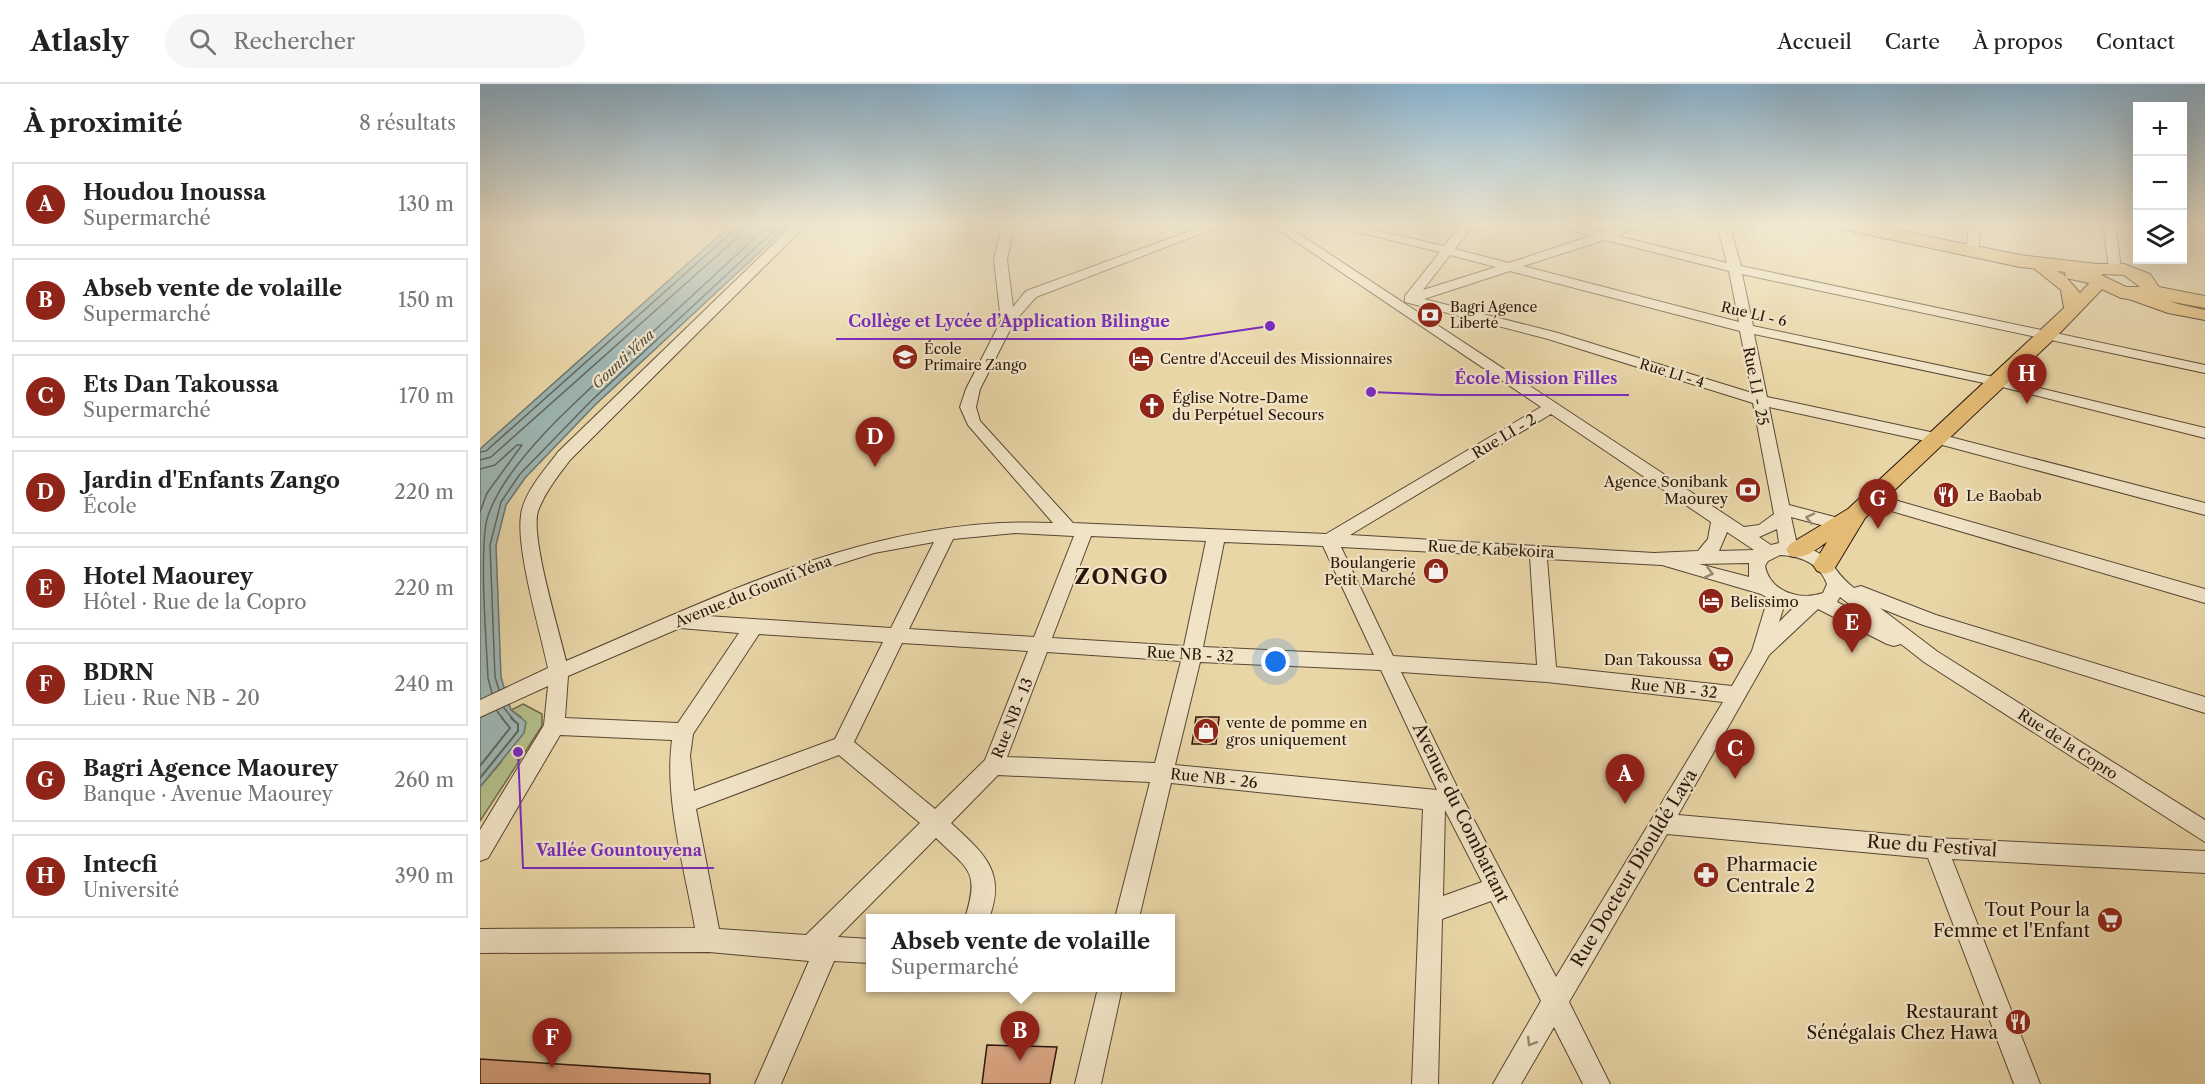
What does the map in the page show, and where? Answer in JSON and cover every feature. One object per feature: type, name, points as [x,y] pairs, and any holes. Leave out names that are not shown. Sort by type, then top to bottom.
[{"type":"highway","points":[[2061,271],[2120,283],[2205,292]]},
{"type":"highway","points":[[2063,271],[2205,302]]},
{"type":"main road","points":[[2046,271],[2061,280],[2073,293],[2073,309]]},
{"type":"main road","points":[[1793,550],[1856,512],[1998,382],[2073,309],[2120,283]]},
{"type":"main road","points":[[2120,283],[2176,305],[2205,310]]},
{"type":"main road","points":[[2120,283],[2174,309],[2205,315]]},
{"type":"main road","points":[[1832,575],[1856,512]]},
{"type":"street","points":[[480,851],[554,726],[559,672],[529,539],[529,513],[543,484],[564,456],[753,271]]},
{"type":"street","points":[[1001,271],[1008,321]]},
{"type":"street","points":[[1076,530],[973,422],[968,407],[973,389],[1008,321],[1023,302],[1040,289],[1091,271]]},
{"type":"street","name":"Rue LI - 2","points":[[1329,540],[1550,408],[1346,271]]},
{"type":"street","points":[[1410,299],[1430,271]]},
{"type":"street","points":[[1394,303],[1500,271]]},
{"type":"street","name":"Rue LI - 6","points":[[1526,271],[1744,328],[1998,382],[2205,433]]},
{"type":"street","name":"Rue LI - 25","points":[[1735,271],[1744,328],[1781,513],[1793,550]]},
{"type":"street","points":[[1743,271],[2205,369]]},
{"type":"street","points":[[2118,271],[2120,283]]},
{"type":"street","name":"Rue LI - 4","points":[[1410,299],[1553,336],[1759,400],[1935,438],[2205,509]]},
{"type":"street","points":[[1550,408],[1741,533],[1765,554],[1757,561],[1756,574],[1771,592]]},
{"type":"street","points":[[1741,533],[1763,530],[1781,513],[1856,512],[2205,596]]},
{"type":"street","points":[[1704,556],[1715,546],[1720,534],[1720,519]]},
{"type":"street","name":"Avenue du Gounti Yéna","points":[[480,709],[559,672],[792,572],[873,546],[947,533],[1015,527],[1329,540]]},
{"type":"street","name":"Rue NB - 13","points":[[818,949],[935,822],[993,766],[1042,644],[1076,530]]},
{"type":"street","points":[[684,804],[842,745],[947,533]]},
{"type":"street","points":[[1128,914],[1192,654],[1216,537]]},
{"type":"street","name":"Rue de Kabekoira","points":[[1329,540],[1654,559],[1765,554],[1793,550]]},
{"type":"street","name":"Avenue du Combattant","points":[[1329,540],[1389,663],[1443,800],[1497,888],[1596,1084]]},
{"type":"street","points":[[1793,550],[1866,596],[1930,621],[2205,705]]},
{"type":"street","points":[[1539,551],[1547,674]]},
{"type":"street","name":"Rue de Kabekoira","points":[[1654,559],[1815,604]]},
{"type":"street","name":"Rue Docteur Diouldé Laya","points":[[1761,651],[1815,604],[1835,592],[1832,575]]},
{"type":"street","name":"Rue de la Copro","points":[[1832,575],[1931,657],[2205,832]]},
{"type":"street","name":"Rue Docteur Diouldé Laya","points":[[1506,1084],[1761,651],[1771,592]]},
{"type":"street","name":"Rue de la Copro","points":[[1815,604],[1931,657]]},
{"type":"street","name":"Rue NB - 32","points":[[678,622],[1192,654],[1389,663],[1547,674],[1737,695]]},
{"type":"street","points":[[709,940],[684,804],[680,756],[683,732],[754,626]]},
{"type":"street","points":[[554,726],[683,732]]},
{"type":"street","points":[[842,745],[935,822],[981,869],[985,882],[982,903],[978,914]]},
{"type":"street","name":"Rue NB - 26","points":[[993,766],[1162,773],[1443,800]]},
{"type":"street","points":[[1425,1084],[1432,911],[1443,800]]},
{"type":"street","name":"Rue du Festival","points":[[1660,823],[1936,848],[2205,862]]},
{"type":"street","points":[[1936,848],[2027,1084]]},
{"type":"street","points":[[1432,911],[1497,888]]},
{"type":"street","points":[[480,941],[709,940],[866,951]]},
{"type":"street","points":[[768,1084],[818,949]]},
{"type":"street","points":[[1088,1084],[1109,992]]},
{"type":"green space","points":[[523,704],[542,714],[542,726],[480,821],[480,787],[501,762],[521,717],[511,710]]},
{"type":"water","name":"Gounti Yéna","points":[[680,271],[740,271],[595,405],[525,478],[506,505],[496,545],[501,677],[511,710],[526,722],[524,733],[480,787],[480,449]]},
{"type":"building","name":"vente de pomme en gros uniquement","points":[[1196,717],[1219,717],[1216,744],[1192,744]]},
{"type":"building","points":[[987,1045],[1057,1047],[1050,1084],[982,1084]]},
{"type":"building","points":[[480,1059],[710,1074],[710,1084],[480,1084]]},
{"type":"place","name":"Bagri Agence Liberté","points":[[1430,315]]},
{"type":"place","name":"Collège et Lycée d’Application Bilingue","points":[[1270,326]]},
{"type":"place","name":"École Primaire Zango","points":[[905,357]]},
{"type":"place","name":"Centre d'Acceuil des Missionnaires","points":[[1141,359]]},
{"type":"place","name":"École Mission Filles","points":[[1371,392]]},
{"type":"place","name":"Intecfi","points":[[2027,404]]},
{"type":"place","name":"Église Notre-Dame du Perpétuel Secours","points":[[1152,406]]},
{"type":"place","name":"Jardin d'Enfants Zango","points":[[875,467]]},
{"type":"place","name":"Agence Sonibank Maourey","points":[[1748,490]]},
{"type":"place","name":"Le Baobab","points":[[1946,495]]},
{"type":"place","name":"Bagri Agence Maourey","points":[[1878,529]]},
{"type":"place","name":"Boulangerie Petit Marché","points":[[1436,571]]},
{"type":"place","name":"Belissimo","points":[[1711,601]]},
{"type":"place","name":"Hotel Maourey","points":[[1852,653]]},
{"type":"place","name":"Dan Takoussa","points":[[1721,659]]},
{"type":"place","name":"vente de pomme en gros uniquement","points":[[1206,731]]},
{"type":"place","name":"Vallée Gountouyena","points":[[518,752]]},
{"type":"place","name":"Ets Dan Takoussa","points":[[1735,779]]},
{"type":"place","name":"Houdou Inoussa","points":[[1625,804]]},
{"type":"place","name":"Pharmacie Centrale 2","points":[[1706,875]]},
{"type":"place","name":"Tout Pour la Femme et l'Enfant","points":[[2110,920]]},
{"type":"place","name":"Restaurant Sénégalais Chez Hawa","points":[[2018,1022]]},
{"type":"place","name":"Abseb vente de volaille","points":[[1020,1061]]},
{"type":"place","name":"BDRN","points":[[552,1068]]},
{"type":"district","name":"ZONGO","points":[[1122,576]]}]
